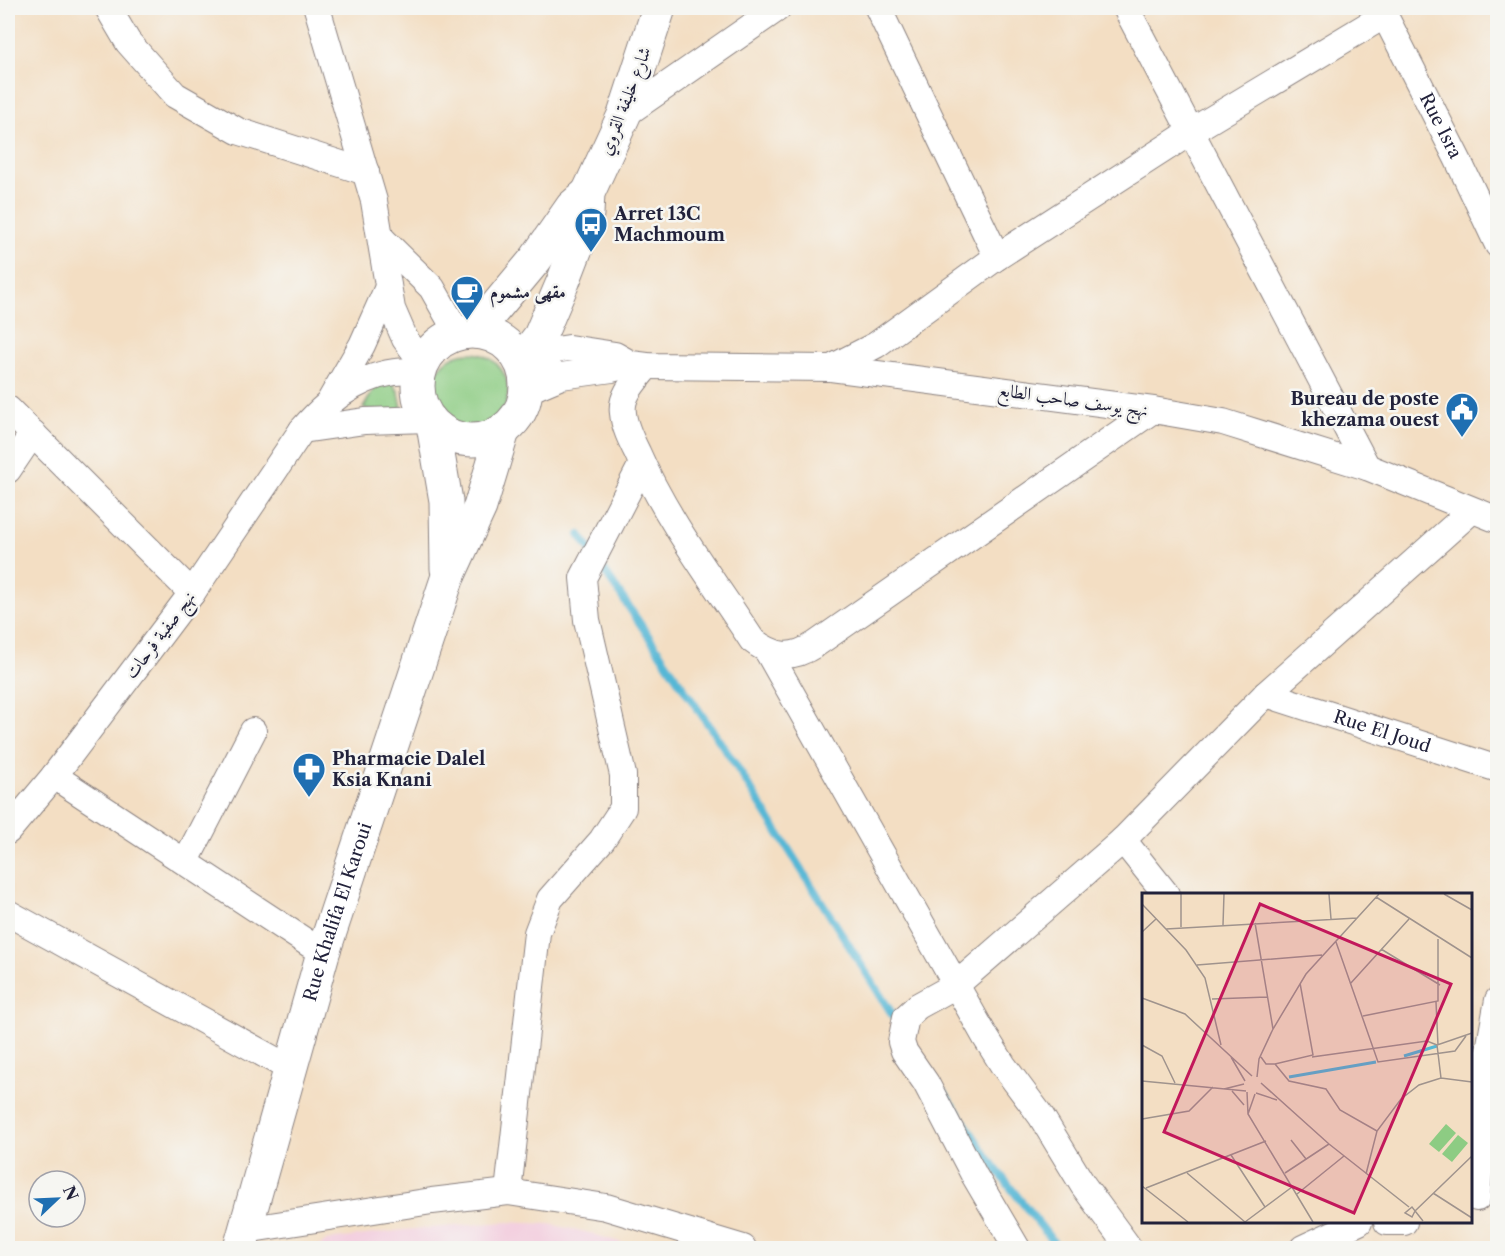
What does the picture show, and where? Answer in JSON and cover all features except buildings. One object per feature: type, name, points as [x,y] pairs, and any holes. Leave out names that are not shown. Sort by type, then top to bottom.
[{"type":"main road","name":"شارع خليفة القروي","points":[[588,193],[624,115],[658,8]]},
{"type":"main road","points":[[588,193],[587,214],[583,230],[525,374],[517,418],[503,431],[486,439],[468,441],[449,436],[431,422],[423,409],[418,391],[421,367],[441,342],[466,333],[535,260],[572,207],[588,193]]},
{"type":"main road","points":[[466,333],[495,337],[511,348],[525,374]]},
{"type":"main road","name":"Rue Khalifa El Karoui","points":[[431,422],[446,501],[447,579]]},
{"type":"main road","name":"Rue Khalifa El Karoui","points":[[242,1239],[323,952],[447,579],[480,507],[503,431]]},
{"type":"street","points":[[108,8],[128,42],[175,95],[238,131],[366,171]]},
{"type":"street","points":[[317,8],[366,171],[381,238],[392,309],[421,367]]},
{"type":"street","points":[[624,115],[778,8]]},
{"type":"street","points":[[878,8],[997,257]]},
{"type":"street","points":[[1126,8],[1367,467]]},
{"type":"street","points":[[831,368],[876,345],[997,257],[1383,11]]},
{"type":"street","name":"Rue Isra","points":[[1383,11],[1458,160],[1497,245]]},
{"type":"street","points":[[381,238],[432,288],[466,333]]},
{"type":"street","points":[[330,402],[362,345],[388,287]]},
{"type":"street","points":[[639,365],[622,412],[630,438],[664,506],[752,640],[768,652],[1003,1065],[1041,1116],[1083,1185],[1129,1248]]},
{"type":"street","name":"نهج يوسف صاحب الطابع","points":[[525,374],[561,376],[639,365],[831,368],[1153,410],[1223,422],[1367,467],[1497,520]]},
{"type":"street","name":"نهج صفية فرحات","points":[[8,831],[54,776],[192,593],[302,430],[330,402],[374,376],[421,367]]},
{"type":"street","points":[[8,409],[192,593]]},
{"type":"street","points":[[768,652],[789,655],[804,652],[1153,410]]},
{"type":"street","points":[[302,430],[365,422],[431,422]]},
{"type":"street","points":[[8,470],[33,433]]},
{"type":"street","points":[[508,1192],[537,933],[550,899],[602,840],[623,808],[623,775],[587,620],[583,578],[642,464]]},
{"type":"street","points":[[1017,1248],[974,1175],[926,1083],[904,1052],[901,1042],[906,1017],[918,1006],[956,985],[1123,840],[1266,694],[1471,511]]},
{"type":"street","name":"Rue El Joud","points":[[1266,694],[1497,769]]},
{"type":"street","points":[[186,861],[253,731]]},
{"type":"street","points":[[54,776],[323,952]]},
{"type":"street","points":[[1123,840],[1165,893]]},
{"type":"street","points":[[8,913],[291,1069]]},
{"type":"street","points":[[1481,1195],[1489,1050],[1497,999]]},
{"type":"street","points":[[242,1239],[432,1201],[508,1192],[606,1207],[743,1248]]},
{"type":"street","points":[[1303,1248],[1355,1223]]},
{"type":"shaded area","points":[[508,1222],[549,1224],[640,1248],[316,1248],[328,1240],[403,1230]]},
{"type":"green space","points":[[470,353],[484,356],[497,364],[505,377],[508,391],[505,405],[497,418],[484,426],[470,429],[456,426],[443,418],[435,405],[432,391],[435,377],[443,364],[456,356]]},
{"type":"green space","points":[[392,381],[399,393],[403,414],[383,413],[363,408],[376,386]]},
{"type":"waterway","points":[[580,535],[733,761],[899,1025]]},
{"type":"waterway","points":[[944,1093],[992,1164],[1058,1248]]},
{"type":"place","name":"Arret 13C Machmoum","points":[[591,253]]},
{"type":"place","name":"مقهى مشموم","points":[[467,321]]},
{"type":"place","name":"Bureau de poste khezama ouest","points":[[1462,438]]},
{"type":"place","name":"Pharmacie Dalel Ksia Knani","points":[[309,798]]}]
